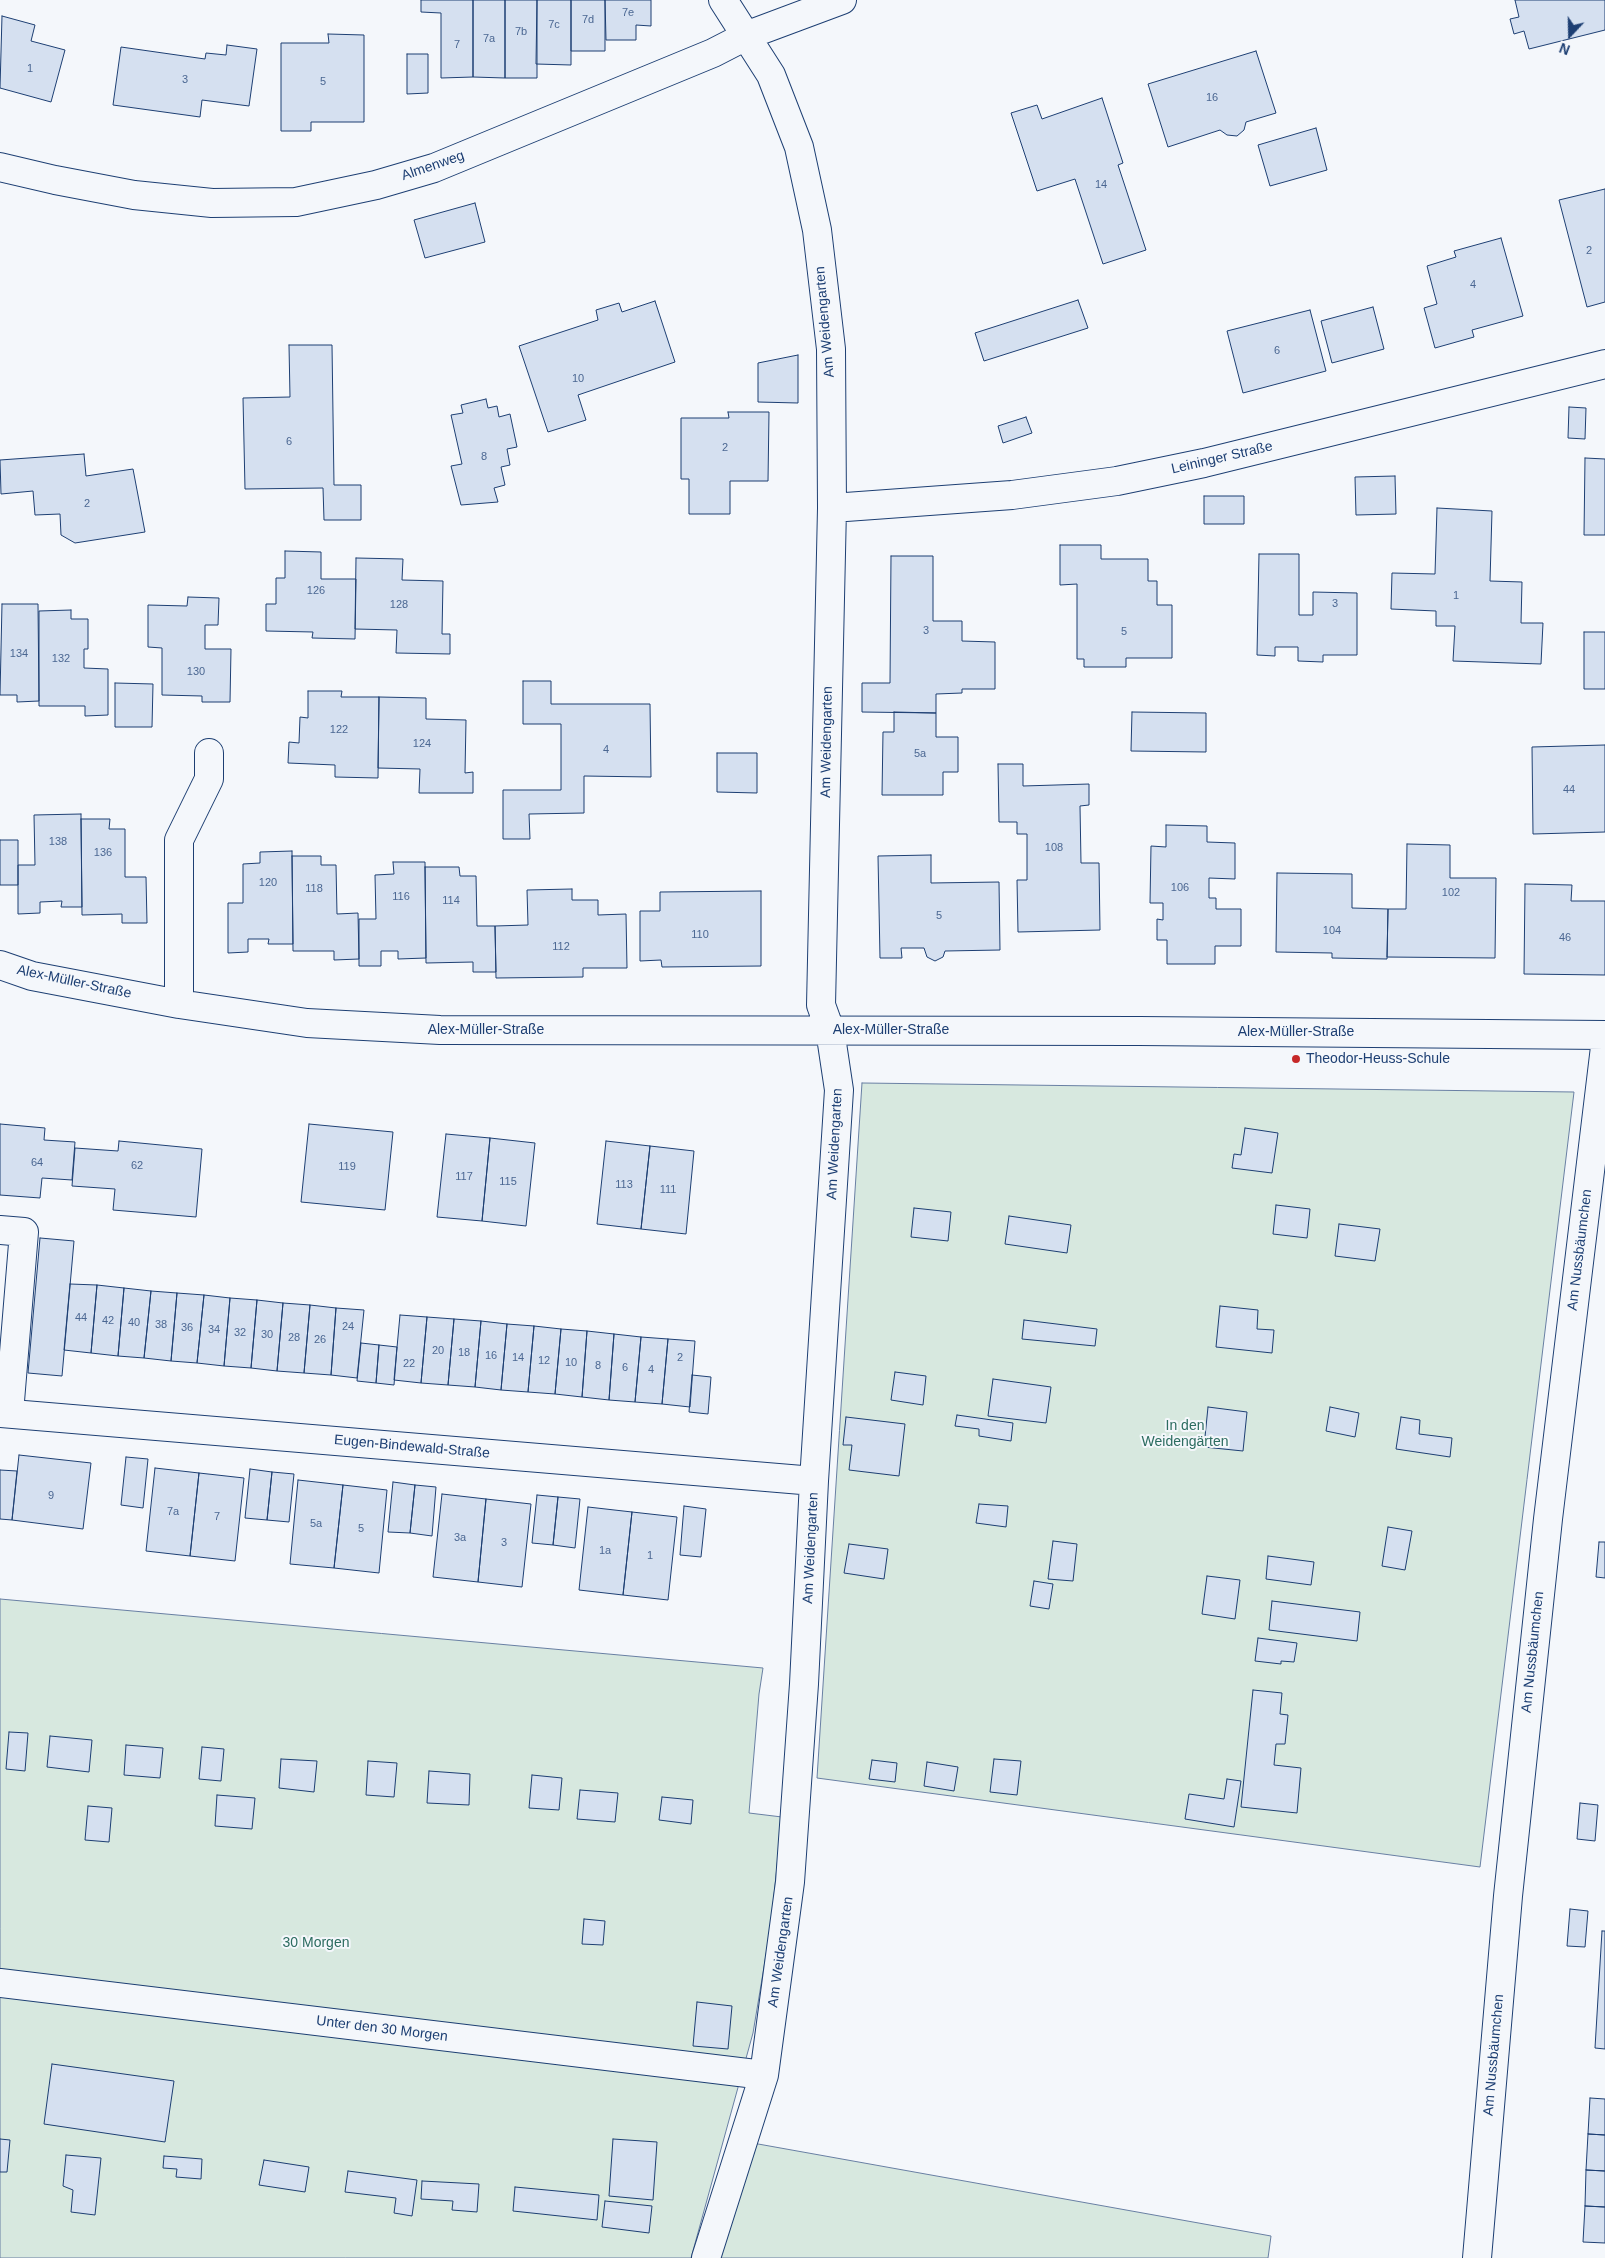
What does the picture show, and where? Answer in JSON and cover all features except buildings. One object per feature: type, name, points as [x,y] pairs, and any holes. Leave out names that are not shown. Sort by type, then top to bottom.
[{"type":"street","name":"Am Weidengarten","points":[[706,2258],[764,2075],[790,1882],[804,1684],[814,1481],[839,1090],[830,1030],[821,1004],[832,508],[831,349],[816,230],[799,147],[772,75],[748,35],[723,0]]},
{"type":"street","name":"Almenweg","points":[[0,167],[134,196],[212,203],[296,202],[376,184],[434,168],[713,52],[748,35],[842,0]]},
{"type":"street","name":"Leininger Straße","points":[[832,508],[1012,494],[1117,481],[1204,463],[1605,364]]},
{"type":"street","points":[[179,1004],[179,840],[209,779],[209,753]]},
{"type":"street","name":"Alex-Müller-Straße","points":[[0,965],[32,976],[179,1004],[307,1023],[440,1030],[830,1030],[1605,1035]]},
{"type":"street","name":"Am Nussbäumchen","points":[[1477,2258],[1509,1886],[1549,1509],[1605,1047]]},
{"type":"street","name":"Eugen-Bindewald-Straße","points":[[0,1230],[24,1232],[5,1413],[814,1481]]},
{"type":"street","name":"Unter den 30 Morgen","points":[[0,1983],[764,2075]]},
{"type":"green space","name":"In den Weidengärten","points":[[862,1083],[1574,1092],[1480,1867],[817,1778]]},
{"type":"green space","name":"30 Morgen","points":[[0,1599],[763,1668],[749,1813],[782,1817],[771,1925],[753,2033],[691,2258],[0,2258]]},
{"type":"green space","points":[[747,2142],[1271,2236],[1268,2258],[712,2258]]},
{"type":"place","name":"Theodor-Heuss-Schule","points":[[1296,1059]]}]
